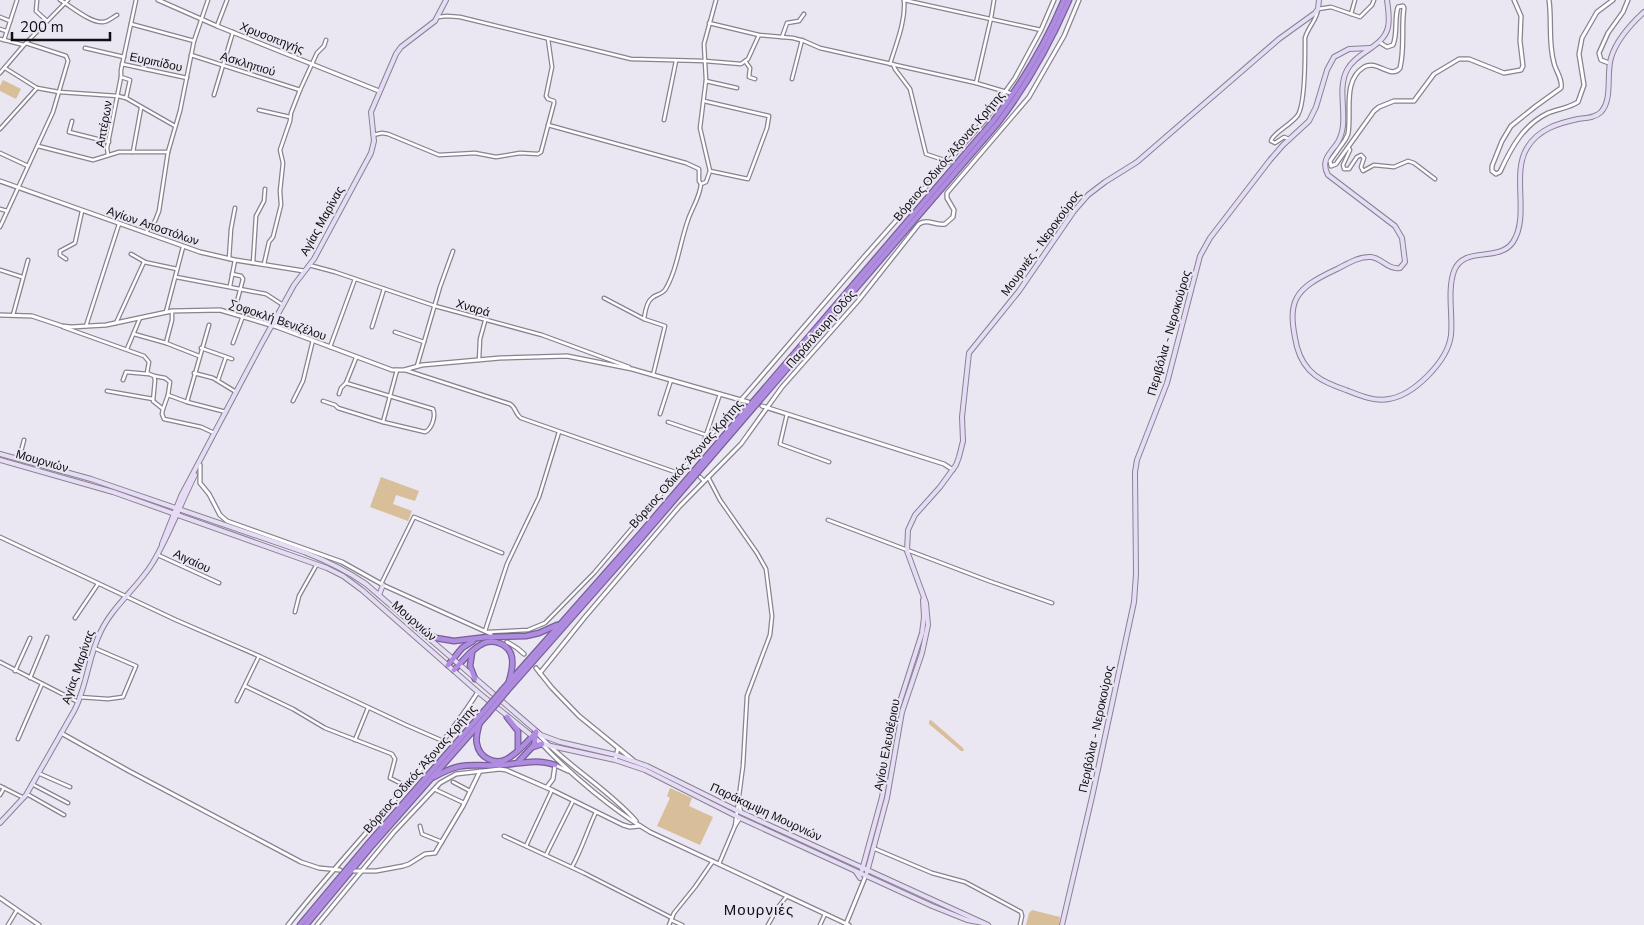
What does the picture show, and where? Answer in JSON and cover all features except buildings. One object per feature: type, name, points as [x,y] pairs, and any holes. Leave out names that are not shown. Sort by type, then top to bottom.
[{"type":"highway","name":"Βόρειος Οδικός Άξονας Κρήτης","points":[[505,690],[508,683],[672,496],[994,120],[1032,64],[1064,0]]},
{"type":"highway","name":"Βόρειος Οδικός Άξονας Κρήτης","points":[[300,925],[367,845],[620,564],[993,129],[1018,96],[1050,41],[1069,0]]},
{"type":"highway","points":[[943,195],[944,187]]},
{"type":"highway","points":[[916,219],[924,217]]},
{"type":"highway","points":[[416,627],[431,636],[442,640],[454,641],[526,636],[561,624]]},
{"type":"highway","points":[[448,665],[462,648],[479,638]]},
{"type":"highway","points":[[454,670],[481,644],[489,641],[498,642],[507,648],[512,656],[513,666],[508,683]]},
{"type":"highway","points":[[472,652],[470,663],[475,679]]},
{"type":"highway","name":"Βόρειος Οδικός Άξονας Κρήτης","points":[[306,925],[370,848],[480,723],[485,713]]},
{"type":"highway","points":[[507,716],[518,731],[518,749]]},
{"type":"highway","points":[[480,723],[476,743],[486,758],[501,761],[508,759],[535,735]]},
{"type":"highway","points":[[516,763],[524,758],[532,748],[535,735]]},
{"type":"highway","points":[[532,748],[545,744]]},
{"type":"highway","points":[[430,779],[466,764],[499,765],[536,761],[555,765]]},
{"type":"main road","name":"Αγίας Μαρίνας","points":[[0,822],[25,796],[79,700],[93,647],[105,624],[142,578],[157,554],[177,508],[214,433],[271,326],[309,265],[371,153],[374,145],[371,112],[398,51],[431,25],[438,17],[446,0]]},
{"type":"main road","points":[[1318,0],[1318,9]]},
{"type":"main road","points":[[1388,0],[1388,27],[1379,42],[1354,60],[1345,74],[1341,135],[1326,157],[1324,165],[1328,175],[1395,226],[1402,238],[1405,262],[1403,266],[1396,269],[1376,258],[1366,258],[1354,261],[1328,273],[1312,281],[1302,290],[1294,303],[1292,316],[1300,356],[1312,374],[1341,389],[1368,398],[1382,400],[1395,398],[1409,392],[1424,379],[1440,360],[1450,338],[1454,270],[1467,258],[1497,252],[1510,246],[1515,239],[1519,224],[1521,178],[1524,154],[1527,148],[1538,134],[1550,127],[1565,122],[1592,118],[1602,111],[1606,103],[1609,63],[1613,52],[1618,42],[1644,12]]},
{"type":"main road","name":"Μουρνιές - Νεροκούρος","points":[[953,470],[959,458],[963,441],[962,417],[969,353],[1019,291],[1081,203],[1097,187],[1137,162],[1279,39],[1318,9]]},
{"type":"main road","name":"Περιβόλια - Νεροκούρος","points":[[1062,925],[1134,602],[1136,574],[1135,472],[1137,460],[1169,376],[1202,251],[1270,160],[1312,117],[1324,78],[1334,57],[1349,49],[1370,48]]},
{"type":"main road","name":"Μουρνιών","points":[[0,454],[91,479],[320,558],[347,571],[379,595],[416,627],[545,744]]},
{"type":"main road","name":"Αγίας Μαρίνας","points":[[181,500],[204,455]]},
{"type":"main road","name":"Μουρνιών","points":[[0,460],[89,485],[164,510],[317,564],[342,576],[362,590],[507,716],[535,735]]},
{"type":"main road","name":"Αγίου Ελευθέριου","points":[[864,872],[887,798],[902,712],[927,634],[928,617],[922,590],[907,551],[906,539],[911,521],[953,470]]},
{"type":"main road","points":[[166,505],[174,504],[181,500],[187,512]]},
{"type":"main road","points":[[164,510],[171,523],[177,519],[186,518]]},
{"type":"main road","points":[[379,595],[382,585]]},
{"type":"main road","name":"Αγίου Ελευθέριου","points":[[864,872],[865,861],[882,797],[897,713],[922,633],[924,617],[922,590]]},
{"type":"main road","name":"Παράκαμψη Μουρνιών","points":[[535,735],[634,761],[855,868]]},
{"type":"main road","name":"Παράκαμψη Μουρνιών","points":[[545,744],[614,760],[645,770],[735,816],[986,924]]},
{"type":"main road","points":[[860,878],[855,868],[865,861]]},
{"type":"street","points":[[0,227],[53,112],[68,61],[68,57],[25,44],[2,40],[17,0]]},
{"type":"street","points":[[38,0],[36,11],[47,21]]},
{"type":"street","points":[[60,0],[67,2],[83,15],[98,22],[107,21],[118,15]]},
{"type":"street","name":"Απτέρων","points":[[108,155],[108,142],[118,96],[122,64],[136,0]]},
{"type":"street","name":"Χρυσοπηγής","points":[[158,0],[217,26],[379,91]]},
{"type":"street","points":[[145,234],[155,221],[158,210],[168,152],[187,78],[194,41],[208,0]]},
{"type":"street","points":[[217,26],[226,0]]},
{"type":"street","points":[[701,184],[706,182],[710,171],[700,128],[706,81],[704,44],[716,0]]},
{"type":"street","points":[[950,162],[926,154],[910,89],[892,64],[903,19],[904,0],[1041,30]]},
{"type":"street","points":[[976,83],[994,0]]},
{"type":"street","name":"Παράπλευρη Οδός","points":[[741,400],[863,258],[950,162],[1008,92],[1041,30],[1054,0]]},
{"type":"street","name":"Παράπλευρη Οδός","points":[[540,673],[590,611],[704,481],[741,444],[765,407],[858,301],[922,222],[927,221],[942,225],[950,221],[954,210],[946,196],[949,189],[1028,97],[1064,36],[1079,0]]},
{"type":"street","points":[[1351,14],[1355,0]]},
{"type":"street","points":[[1290,139],[1284,137],[1275,143],[1271,141],[1272,137],[1290,124],[1301,109],[1305,38],[1309,26],[1317,15],[1318,9],[1331,7],[1360,17],[1372,5],[1374,0]]},
{"type":"street","points":[[1379,42],[1387,47],[1392,45],[1396,34],[1397,11],[1399,6],[1402,6],[1404,8],[1402,18],[1404,31],[1400,70],[1393,73],[1372,65],[1365,67],[1356,75],[1350,89],[1348,134],[1330,161],[1331,166],[1336,164],[1374,111],[1394,101],[1414,101],[1434,74],[1459,59],[1469,59],[1504,72],[1521,70],[1524,66],[1520,41],[1522,16],[1514,0]]},
{"type":"street","points":[[1549,0],[1550,44],[1554,64],[1562,83],[1561,88],[1508,130],[1492,166],[1492,171],[1496,174],[1500,172],[1512,146],[1527,128],[1548,113],[1578,102],[1584,85],[1579,54],[1582,38],[1597,12],[1613,0]]},
{"type":"street","points":[[1609,63],[1601,60],[1599,53],[1608,33],[1623,12],[1628,0]]},
{"type":"street","points":[[0,73],[25,44],[67,2]]},
{"type":"street","points":[[782,37],[787,23],[797,22],[804,14]]},
{"type":"street","points":[[438,17],[454,16],[631,59],[738,64],[746,62]]},
{"type":"street","points":[[0,17],[10,21]]},
{"type":"street","points":[[709,23],[759,35],[802,40],[820,48],[1008,92]]},
{"type":"street","points":[[131,24],[194,41]]},
{"type":"street","points":[[0,29],[6,31]]},
{"type":"street","points":[[214,94],[233,32]]},
{"type":"street","points":[[746,62],[759,35]]},
{"type":"street","points":[[373,135],[388,134],[439,155],[471,153],[496,157],[520,153],[536,155],[541,152],[554,103],[554,101],[546,96],[552,67],[548,39]]},
{"type":"street","points":[[264,265],[269,242],[273,237],[280,210],[283,163],[280,150],[300,90],[317,53],[324,46],[326,40]]},
{"type":"street","points":[[792,79],[802,40]]},
{"type":"street","points":[[85,48],[124,58]]},
{"type":"street","name":"Ασκληπιού","points":[[191,55],[300,90]]},
{"type":"street","points":[[664,120],[676,60]]},
{"type":"street","points":[[746,62],[750,68],[749,77],[755,79]]},
{"type":"street","name":"Ευριπίδου","points":[[122,64],[187,78]]},
{"type":"street","points":[[5,68],[37,88],[126,98],[175,126]]},
{"type":"street","points":[[121,77],[130,80],[126,98]]},
{"type":"street","points":[[706,81],[737,88]]},
{"type":"street","points":[[0,129],[37,88]]},
{"type":"street","points":[[1024,96],[1028,97]]},
{"type":"street","points":[[704,101],[767,115],[770,118],[748,179],[710,171]]},
{"type":"street","points":[[133,152],[142,108]]},
{"type":"street","points":[[259,110],[290,116]]},
{"type":"street","points":[[72,121],[69,132],[108,142]]},
{"type":"street","points":[[0,122],[4,124]]},
{"type":"street","points":[[548,125],[686,163],[699,169],[699,181],[701,184],[699,193],[688,220],[672,276],[661,294],[652,297],[648,302],[644,319]]},
{"type":"street","points":[[37,146],[89,160],[96,160],[119,152],[168,152]]},
{"type":"street","points":[[1348,147],[1350,150],[1342,165],[1344,169],[1349,169],[1357,157],[1361,155],[1364,158],[1361,167],[1363,171],[1374,165],[1394,167],[1408,161],[1414,163],[1435,179]]},
{"type":"street","points":[[0,153],[28,166]]},
{"type":"street","name":"Αγίων Αποστόλων","points":[[0,181],[183,247],[234,260],[304,271]]},
{"type":"street","points":[[253,263],[256,216],[264,201],[265,189]]},
{"type":"street","points":[[229,259],[231,229],[236,208]]},
{"type":"street","points":[[0,209],[7,211]]},
{"type":"street","points":[[66,259],[60,255],[60,251],[75,243],[82,211]]},
{"type":"street","points":[[86,326],[119,224]]},
{"type":"street","points":[[166,312],[183,247]]},
{"type":"street","points":[[417,366],[443,277],[453,252]]},
{"type":"street","points":[[130,254],[145,262],[177,269]]},
{"type":"street","points":[[13,315],[28,260]]},
{"type":"street","points":[[230,286],[234,260]]},
{"type":"street","points":[[116,323],[145,262]]},
{"type":"street","name":"Χναρά","points":[[309,265],[435,306],[542,335],[632,369]]},
{"type":"street","points":[[0,270],[23,277]]},
{"type":"street","points":[[232,274],[242,277],[234,313]]},
{"type":"street","points":[[176,277],[266,294],[283,305]]},
{"type":"street","points":[[330,347],[355,279]]},
{"type":"street","points":[[372,327],[384,289]]},
{"type":"street","points":[[604,298],[644,319],[665,326],[653,374]]},
{"type":"street","name":"Σοφοκλή Βενιζέλου","points":[[0,315],[32,316],[62,326],[86,326],[116,323],[172,311],[214,310],[234,313],[313,340],[356,358],[397,370],[417,366],[488,360]]},
{"type":"street","points":[[166,343],[172,320],[172,311]]},
{"type":"street","points":[[233,343],[243,316]]},
{"type":"street","points":[[127,350],[140,318]]},
{"type":"street","points":[[479,361],[480,338],[485,320]]},
{"type":"street","points":[[62,326],[147,358],[146,371],[148,374]]},
{"type":"street","points":[[187,402],[209,326]]},
{"type":"street","points":[[395,332],[424,342]]},
{"type":"street","points":[[134,334],[166,343],[199,356]]},
{"type":"street","points":[[292,401],[303,380],[313,340]]},
{"type":"street","points":[[202,348],[232,360]]},
{"type":"street","name":"Χναρά","points":[[488,360],[558,356],[576,358],[653,374],[748,402]]},
{"type":"street","points":[[218,380],[226,357]]},
{"type":"street","points":[[340,394],[341,388],[346,383],[356,358]]},
{"type":"street","points":[[383,422],[397,370]]},
{"type":"street","points":[[404,370],[510,404],[515,408],[518,416],[678,473]]},
{"type":"street","points":[[124,380],[126,372],[157,375],[169,381],[168,394],[162,414],[164,419],[201,427],[214,433]]},
{"type":"street","points":[[194,373],[218,380],[236,392]]},
{"type":"street","points":[[154,376],[153,399],[155,404],[163,409]]},
{"type":"street","points":[[660,414],[671,380]]},
{"type":"street","points":[[323,400],[338,408],[383,422],[425,432],[429,429],[434,416],[433,410],[346,383]]},
{"type":"street","points":[[107,391],[153,399]]},
{"type":"street","points":[[168,394],[187,402],[226,412]]},
{"type":"street","points":[[702,446],[720,394]]},
{"type":"street","points":[[200,465],[200,483],[209,494],[220,515],[227,521],[336,560],[382,585],[488,632],[521,631],[535,628],[545,623],[594,573],[741,400]]},
{"type":"street","points":[[765,407],[944,464],[953,470]]},
{"type":"street","points":[[787,413],[780,444],[829,462]]},
{"type":"street","points":[[668,422],[706,435]]},
{"type":"street","points":[[488,632],[507,564],[539,497],[560,432]]},
{"type":"street","points":[[19,459],[24,440]]},
{"type":"street","points":[[685,466],[689,469]]},
{"type":"street","points":[[700,477],[704,481]]},
{"type":"street","points":[[708,477],[720,500],[762,560],[768,581],[772,616],[770,635],[747,696],[739,799],[735,826]]},
{"type":"street","points":[[382,585],[414,517],[502,553]]},
{"type":"street","points":[[828,520],[907,551],[1052,603]]},
{"type":"street","points":[[0,538],[443,741]]},
{"type":"street","name":"Αιγαίου","points":[[157,554],[219,583]]},
{"type":"street","points":[[295,612],[299,596],[317,564]]},
{"type":"street","points":[[75,618],[98,584]]},
{"type":"street","points":[[30,678],[48,637]]},
{"type":"street","points":[[15,671],[30,638]]},
{"type":"street","points":[[507,642],[524,654]]},
{"type":"street","points":[[0,662],[42,684],[79,700],[123,697],[136,666],[93,647]]},
{"type":"street","points":[[237,701],[259,656]]},
{"type":"street","points":[[536,668],[579,716],[634,761]]},
{"type":"street","points":[[18,739],[42,684]]},
{"type":"street","points":[[245,686],[293,709],[319,725],[388,752],[394,756],[395,761],[390,778],[406,786]]},
{"type":"street","points":[[288,925],[443,741],[478,692]]},
{"type":"street","points":[[356,740],[368,708]]},
{"type":"street","points":[[60,733],[301,862],[319,868],[340,870]]},
{"type":"street","name":"Μουρνιών","points":[[535,735],[613,800],[640,826]]},
{"type":"street","name":"Μουρνιών","points":[[545,744],[573,773],[640,826]]},
{"type":"street","points":[[614,760],[618,748]]},
{"type":"street","points":[[547,787],[553,779],[555,765],[573,773]]},
{"type":"street","points":[[317,925],[399,826],[434,789],[446,779],[456,774],[480,771],[502,769],[547,787],[623,825],[630,827],[640,826],[655,835],[847,925],[864,872]]},
{"type":"street","points":[[354,871],[376,871],[409,864],[425,854],[434,854],[464,803],[480,771]]},
{"type":"street","points":[[38,773],[70,787]]},
{"type":"street","points":[[453,782],[470,791]]},
{"type":"street","points":[[32,784],[68,803]]},
{"type":"street","points":[[0,786],[64,815]]},
{"type":"street","points":[[0,795],[4,788]]},
{"type":"street","points":[[434,789],[464,803]]},
{"type":"street","points":[[526,846],[552,790]]},
{"type":"street","points":[[720,864],[740,818],[739,799]]},
{"type":"street","points":[[546,856],[572,801]]},
{"type":"street","points":[[572,867],[582,849],[596,812]]},
{"type":"street","points":[[420,826],[422,834],[442,842]]},
{"type":"street","points":[[504,836],[572,867],[682,925]]},
{"type":"street","points":[[873,848],[932,873],[965,882],[1021,912],[1020,925]]},
{"type":"street","points":[[669,925],[671,919],[712,861]]},
{"type":"street","points":[[861,884],[860,878],[864,872]]},
{"type":"street","points":[[768,925],[787,896]]},
{"type":"street","points":[[0,898],[39,925]]},
{"type":"street","points":[[8,925],[17,910]]},
{"type":"street","points":[[820,925],[826,914]]},
{"type":"shaded area","points":[[3,80],[21,89],[16,99],[0,91]]},
{"type":"shaded area","points":[[381,477],[419,491],[415,501],[396,495],[393,504],[412,511],[408,521],[370,507]]},
{"type":"shaded area","points":[[931,720],[963,748],[964,751],[961,751],[929,724]]},
{"type":"shaded area","points":[[670,788],[692,798],[689,806],[713,817],[700,845],[657,826],[670,798],[667,796]]},
{"type":"shaded area","points":[[1032,910],[1060,917],[1059,925],[1026,925],[1029,913]]},
{"type":"district","name":"Μουρνιές","points":[[759,910]]}]
